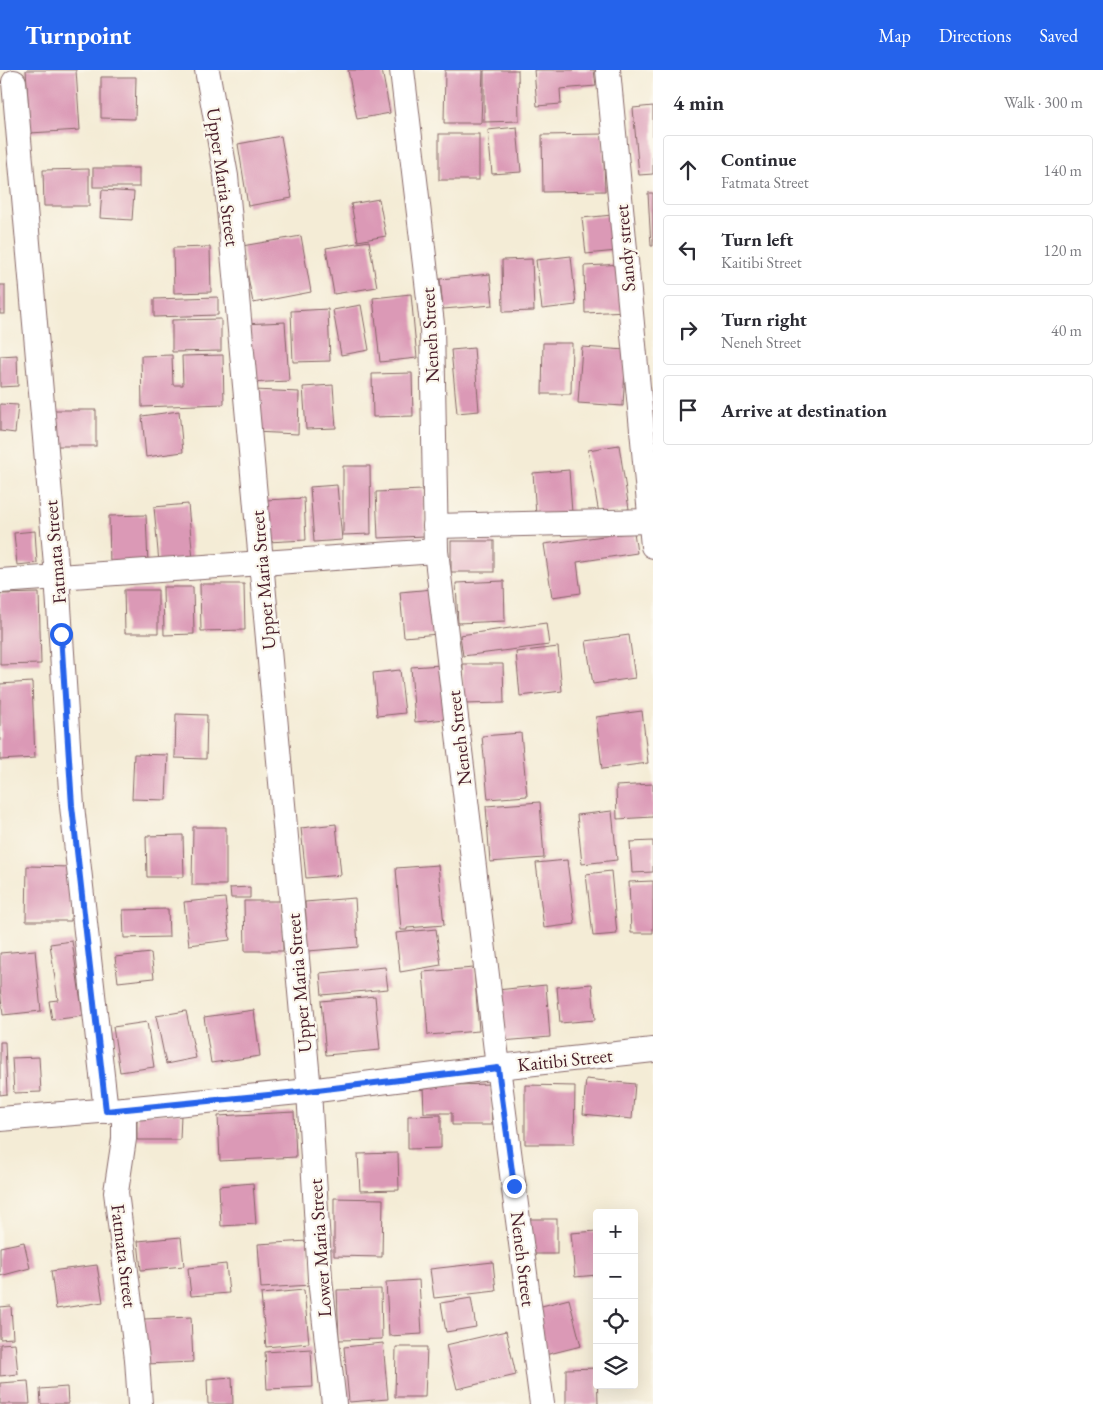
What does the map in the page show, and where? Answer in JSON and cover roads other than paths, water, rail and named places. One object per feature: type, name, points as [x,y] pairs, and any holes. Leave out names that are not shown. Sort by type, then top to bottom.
[{"type":"street","name":"Upper Maria Street","points":[[207,70],[226,176],[309,1091]]},
{"type":"street","name":"Neneh Street","points":[[402,70],[432,324],[436,551],[498,1068],[542,1404]]},
{"type":"street","name":"Sandy street","points":[[608,70],[653,546]]},
{"type":"street","name":"Fatmata Street","points":[[14,82],[58,576],[72,806],[115,1110],[124,1139],[116,1192],[137,1359],[140,1404]]},
{"type":"street","points":[[435,526],[651,521]]},
{"type":"street","points":[[0,581],[436,551]]},
{"type":"street","name":"Kaitibi Street","points":[[0,1119],[309,1091],[653,1050]]},
{"type":"street","name":"Lower Maria Street","points":[[309,1091],[320,1279],[334,1404]]}]
